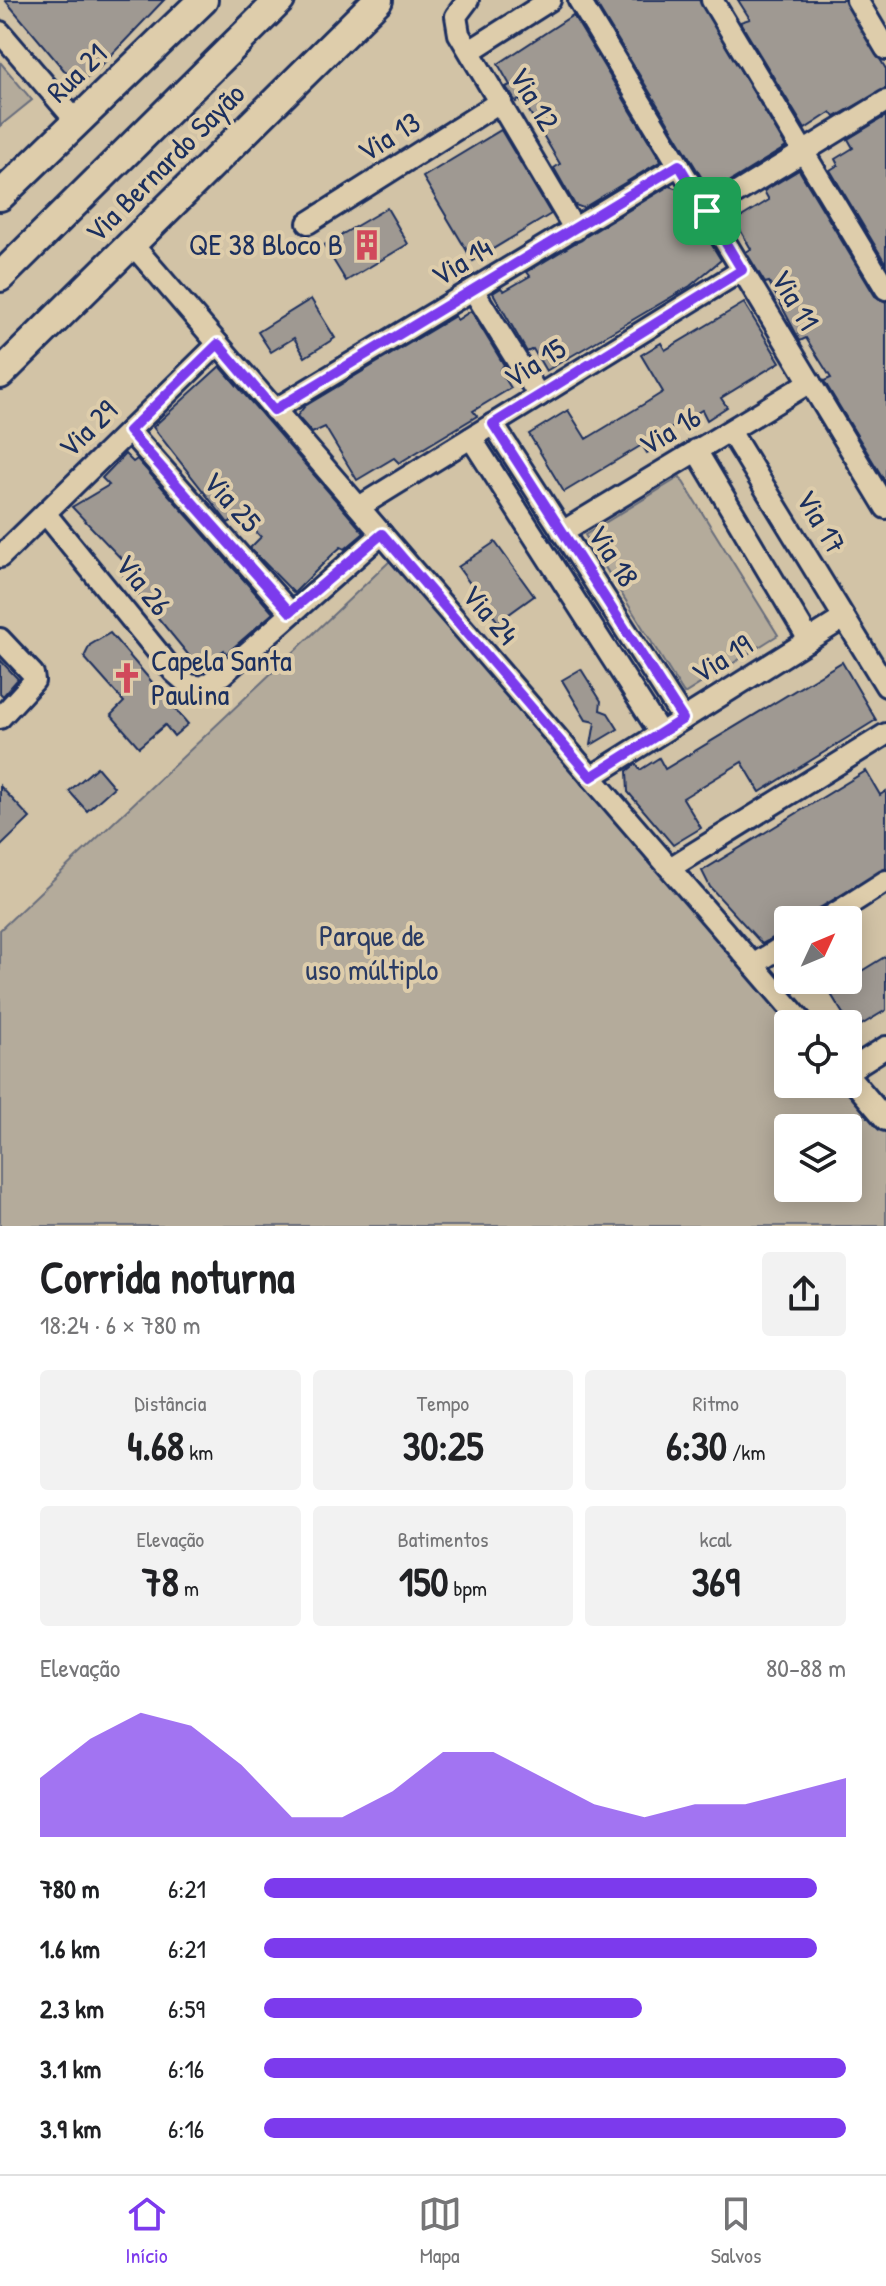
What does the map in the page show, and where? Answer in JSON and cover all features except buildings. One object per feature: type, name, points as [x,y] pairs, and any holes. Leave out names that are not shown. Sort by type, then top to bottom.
[{"type":"main road","name":"Rua 21","points":[[0,196],[203,0]]},
{"type":"main road","name":"Via Bernardo Sayão","points":[[0,277],[280,0]]},
{"type":"main road","name":"Via Bernardo Sayão","points":[[0,374],[378,0]]},
{"type":"street","name":"Via 12","points":[[468,0],[460,9],[456,25],[575,230]]},
{"type":"street","points":[[470,51],[550,0]]},
{"type":"street","name":"Via 11","points":[[579,0],[886,508]]},
{"type":"street","points":[[712,0],[886,289]]},
{"type":"street","points":[[857,0],[886,49]]},
{"type":"street","points":[[0,32],[76,121]]},
{"type":"street","name":"Via 13","points":[[308,223],[501,101]]},
{"type":"street","points":[[707,211],[886,101]]},
{"type":"street","name":"Via 14","points":[[274,410],[679,165]]},
{"type":"street","name":"Via 24","points":[[132,244],[792,1010]]},
{"type":"street","name":"Via 15","points":[[359,507],[742,270]]},
{"type":"street","points":[[473,290],[539,396]]},
{"type":"street","name":"Via 29","points":[[0,557],[218,344]]},
{"type":"street","name":"Via 16","points":[[562,532],[810,382]]},
{"type":"street","name":"Via 18","points":[[493,424],[683,719]]},
{"type":"street","name":"Via 25","points":[[129,431],[290,612]]},
{"type":"street","name":"Via 17","points":[[730,431],[886,686]]},
{"type":"street","name":"Via 18","points":[[471,438],[660,733]]},
{"type":"street","points":[[696,450],[809,640]]},
{"type":"street","name":"Via 26","points":[[45,513],[174,672],[189,685],[210,684],[382,534]]},
{"type":"street","name":"Via 19","points":[[591,777],[844,618]]},
{"type":"street","points":[[0,639],[33,674],[34,681],[0,718]]},
{"type":"street","points":[[670,868],[886,734]]},
{"type":"street","points":[[847,906],[886,881]]},
{"type":"street","points":[[753,965],[774,952]]},
{"type":"street","points":[[862,1063],[886,1047]]},
{"type":"street","points":[[862,1090],[886,1120]]},
{"type":"green space","points":[[0,62],[32,100],[0,126]]},
{"type":"green space","points":[[680,477],[778,635],[684,694],[585,535]]},
{"type":"green space","name":"Parque de uso múltiplo","points":[[391,560],[781,1010],[774,1010],[774,1098],[857,1098],[886,1132],[886,1226],[0,1226],[0,930]]},
{"type":"place","name":"QE 38 Bloco B","points":[[367,245]]},
{"type":"place","name":"Capela Santa Paulina","points":[[127,678]]},
{"type":"route","points":[[679,165],[707,211],[742,270],[493,424],[683,719],[591,777],[382,534],[290,612],[129,431],[218,344],[274,410],[679,165]]}]
